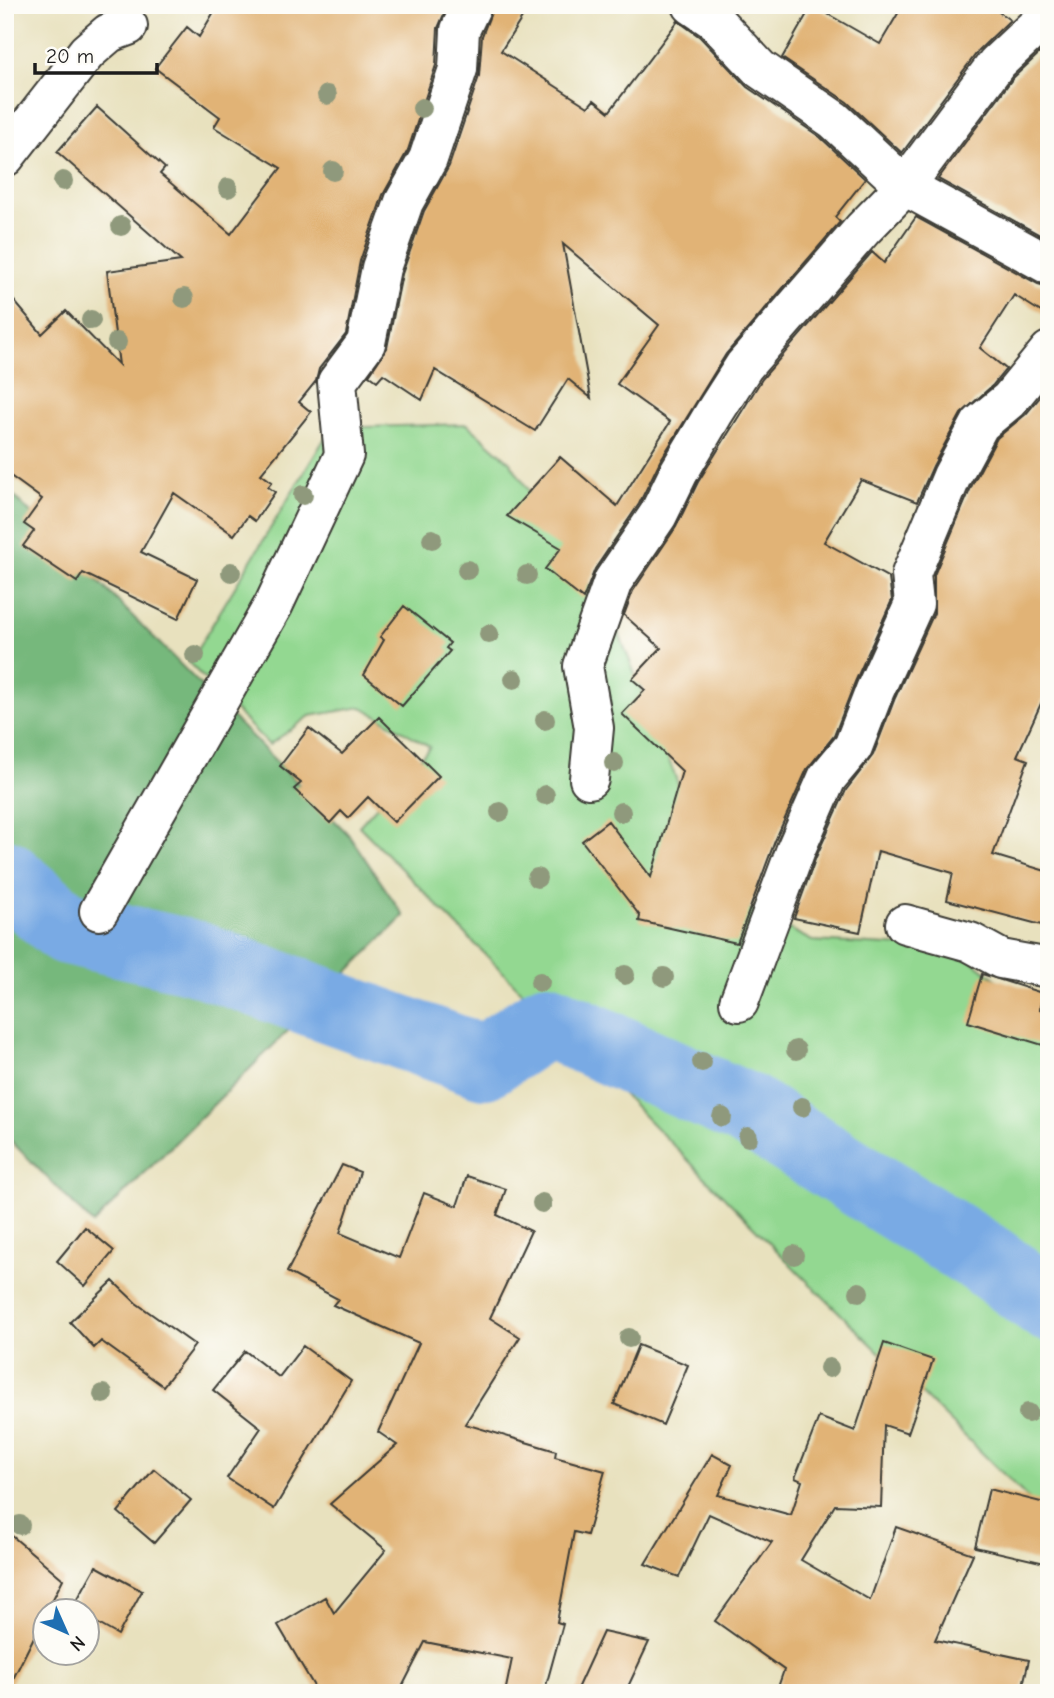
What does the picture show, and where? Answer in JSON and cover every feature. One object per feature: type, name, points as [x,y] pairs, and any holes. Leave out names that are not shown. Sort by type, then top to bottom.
[{"type":"street","points":[[99,911],[274,604],[344,455],[337,382],[366,343],[381,268],[404,202],[428,159],[458,69],[460,30],[472,5]]},
{"type":"street","points":[[692,5],[714,20],[760,69],[834,120],[905,186],[1049,265]]},
{"type":"street","points":[[589,779],[594,728],[583,666],[614,581],[658,515],[679,472],[744,366],[863,229],[905,186],[997,63],[1046,17],[1049,10]]},
{"type":"street","points":[[5,157],[88,52],[109,33],[128,26]]},
{"type":"street","points":[[739,1002],[796,849],[827,778],[853,747],[880,678],[914,604],[911,574],[953,476],[980,424],[1009,400],[1049,351]]},
{"type":"street","points":[[905,924],[970,942],[1001,958],[1049,968]]},
{"type":"green space","points":[[467,424],[510,462],[614,621],[679,786],[693,879],[812,941],[927,947],[971,960],[1049,1019],[1049,1519],[799,1273],[359,826],[430,747],[362,707],[310,716],[269,745],[189,663],[331,428]]},
{"type":"green space","points":[[5,487],[349,835],[404,916],[93,1224],[5,1135]]},
{"type":"building","points":[[218,5],[448,5],[438,28],[436,65],[408,150],[383,195],[360,261],[346,334],[319,369],[316,381],[299,402],[311,412],[261,474],[272,482],[268,487],[275,492],[255,521],[248,516],[234,535],[174,493],[141,552],[197,579],[178,619],[83,573],[77,582],[23,546],[34,531],[24,524],[42,499],[5,472],[5,290],[42,334],[66,311],[119,365],[107,271],[181,261],[57,152],[97,107],[165,168],[160,174],[231,234],[281,168],[214,127],[220,117],[155,68],[187,27],[199,37]]},
{"type":"building","points":[[494,5],[502,5],[522,18],[501,51],[588,107],[594,100],[609,112],[678,21],[700,37],[747,87],[820,137],[865,179],[835,217],[840,222],[726,354],[660,461],[639,504],[595,569],[583,599],[545,569],[561,548],[507,516],[560,457],[617,506],[670,422],[617,384],[659,325],[563,244],[591,398],[568,379],[535,431],[435,370],[422,400],[383,374],[377,381],[369,375],[387,348],[402,274],[424,211],[449,166],[479,76],[482,36]]},
{"type":"building","points":[[812,5],[880,44],[903,5],[989,5],[1010,20],[979,50],[902,153],[847,102],[782,58]]},
{"type":"building","points":[[1046,47],[1049,50],[1049,240],[938,179],[1013,78]]},
{"type":"building","points":[[916,217],[1038,284],[1049,287],[1049,317],[1014,295],[980,348],[1006,369],[993,385],[961,414],[917,502],[861,480],[824,542],[889,578],[892,600],[834,736],[807,769],[775,841],[737,943],[639,921],[640,916],[582,841],[608,821],[651,877],[682,771],[622,714],[645,690],[632,679],[661,648],[624,615],[633,591],[676,527],[698,482],[762,379],[872,252],[884,263]]},
{"type":"building","points":[[1049,386],[1049,686],[1017,756],[1028,760],[993,855],[1049,872],[1049,927],[947,900],[953,873],[878,851],[860,932],[794,918],[816,857],[846,790],[873,755],[895,698],[934,613],[934,575],[972,485],[997,438],[1026,414]]},
{"type":"building","points":[[404,606],[450,643],[446,648],[450,651],[402,706],[364,675],[384,640],[380,637]]},
{"type":"building","points":[[379,717],[439,776],[394,822],[368,797],[348,818],[341,811],[330,823],[294,789],[301,783],[280,766],[309,728],[342,754]]},
{"type":"building","points":[[982,974],[1042,993],[1040,1010],[1049,1012],[1049,1047],[968,1022]]},
{"type":"building","points":[[342,1165],[360,1172],[340,1233],[399,1258],[424,1193],[457,1206],[467,1176],[506,1189],[497,1215],[531,1231],[490,1318],[520,1337],[465,1424],[556,1451],[555,1457],[605,1471],[587,1535],[574,1532],[557,1622],[563,1624],[544,1693],[505,1693],[512,1659],[425,1642],[399,1693],[318,1693],[278,1625],[325,1597],[334,1613],[386,1550],[330,1504],[397,1445],[378,1432],[419,1343],[333,1305],[338,1299],[287,1272]]},
{"type":"building","points":[[85,1227],[114,1251],[85,1286],[57,1261]]},
{"type":"building","points":[[113,1281],[136,1303],[195,1345],[163,1386],[101,1341],[94,1348],[70,1322]]},
{"type":"building","points":[[884,1343],[933,1360],[908,1433],[884,1425],[881,1507],[835,1505],[801,1560],[870,1600],[896,1527],[973,1554],[935,1640],[1029,1660],[1021,1693],[776,1693],[784,1670],[715,1621],[772,1542],[709,1514],[679,1577],[645,1564],[712,1454],[732,1465],[718,1495],[791,1515],[802,1481],[795,1478],[819,1417],[855,1431]]},
{"type":"building","points":[[638,1345],[688,1365],[663,1425],[614,1404]]},
{"type":"building","points":[[303,1346],[351,1381],[274,1509],[227,1478],[261,1428],[213,1390],[245,1351],[279,1377]]},
{"type":"building","points":[[154,1469],[191,1500],[154,1543],[118,1512]]},
{"type":"building","points":[[989,1489],[1049,1504],[1049,1564],[975,1547]]},
{"type":"building","points":[[5,1530],[63,1579],[54,1596],[32,1596],[32,1641],[5,1693]]},
{"type":"building","points":[[96,1566],[142,1591],[118,1635],[102,1626],[102,1596],[79,1596]]},
{"type":"building","points":[[603,1632],[649,1642],[625,1693],[575,1693]]},
{"type":"waterway","points":[[5,876],[67,928],[194,957],[484,1062],[547,1020],[747,1110],[987,1260],[1049,1305]]}]
